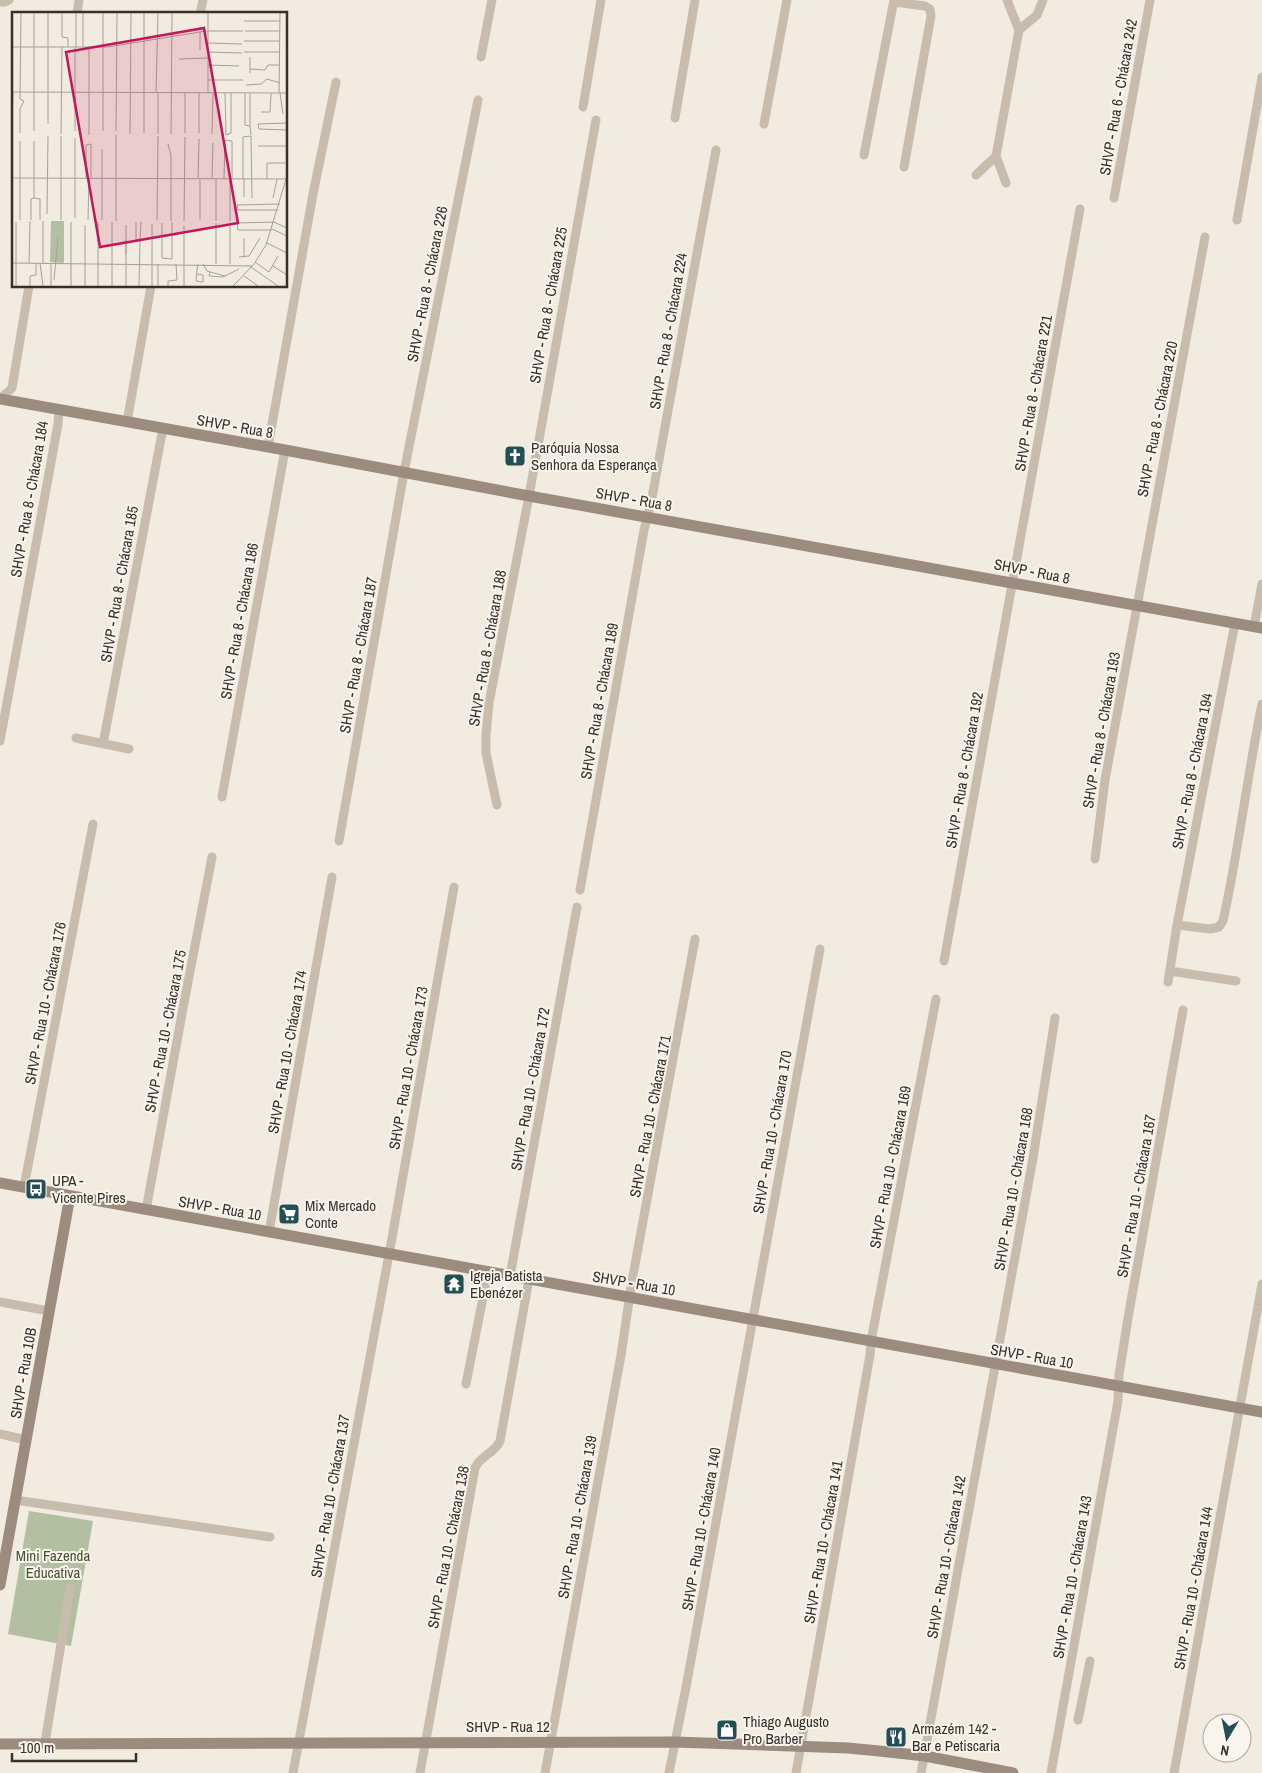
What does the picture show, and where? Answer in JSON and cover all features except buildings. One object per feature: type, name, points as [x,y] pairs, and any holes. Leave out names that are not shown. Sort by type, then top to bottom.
[{"type":"street","points":[[0,2],[9,0]]},
{"type":"street","points":[[481,57],[492,0]]},
{"type":"street","points":[[583,107],[601,0]]},
{"type":"street","points":[[675,118],[696,0]]},
{"type":"street","points":[[764,124],[787,0]]},
{"type":"street","points":[[1006,184],[996,156],[1019,30],[1007,0]]},
{"type":"street","points":[[1019,30],[1037,14],[1043,0]]},
{"type":"street","name":"SHVP - Rua 6 - Chácara 242","points":[[1114,198],[1150,0]]},
{"type":"street","points":[[864,155],[894,1],[925,6],[930,9],[931,16],[904,167]]},
{"type":"street","points":[[1237,220],[1262,77]]},
{"type":"street","points":[[268,447],[313,194],[336,82]]},
{"type":"street","name":"SHVP - Rua 8 - Chácara 226","points":[[404,472],[478,100]]},
{"type":"street","name":"SHVP - Rua 8 - Chácara 225","points":[[528,496],[596,120]]},
{"type":"street","name":"SHVP - Rua 8 - Chácara 224","points":[[647,516],[716,150]]},
{"type":"street","points":[[976,176],[996,156]]},
{"type":"street","name":"SHVP - Rua 8 - Chácara 221","points":[[1012,583],[1080,209]]},
{"type":"street","name":"SHVP - Rua 8 - Chácara 220","points":[[1136,606],[1205,237]]},
{"type":"street","points":[[0,399],[12,388],[29,288]]},
{"type":"street","points":[[127,422],[151,288]]},
{"type":"street","name":"SHVP - Rua 8","points":[[0,399],[1258,628]]},
{"type":"street","name":"SHVP - Rua 8 - Chácara 184","points":[[0,741],[58,424],[59,409]]},
{"type":"street","name":"SHVP - Rua 8 - Chácara 185","points":[[103,744],[163,428]]},
{"type":"street","name":"SHVP - Rua 8 - Chácara 186","points":[[222,797],[285,450]]},
{"type":"street","name":"SHVP - Rua 8 - Chácara 187","points":[[339,841],[404,472]]},
{"type":"street","name":"SHVP - Rua 8 - Chácara 188","points":[[497,805],[486,753],[486,735],[495,670],[528,496]]},
{"type":"street","name":"SHVP - Rua 8 - Chácara 189","points":[[580,890],[647,516]]},
{"type":"street","name":"SHVP - Rua 8 - Chácara 192","points":[[944,961],[1012,583]]},
{"type":"street","points":[[1258,628],[1262,584]]},
{"type":"street","name":"SHVP - Rua 8 - Chácara 193","points":[[1095,859],[1105,780],[1136,606]]},
{"type":"street","name":"SHVP - Rua 8 - Chácara 194","points":[[1168,982],[1177,925],[1235,623]]},
{"type":"street","points":[[1177,925],[1216,929],[1223,921],[1262,704]]},
{"type":"street","points":[[76,738],[129,749]]},
{"type":"street","name":"SHVP - Rua 10 - Chácara 176","points":[[24,1187],[93,824]]},
{"type":"street","name":"SHVP - Rua 10 - Chácara 175","points":[[146,1210],[212,857]]},
{"type":"street","name":"SHVP - Rua 10 - Chácara 174","points":[[269,1232],[332,877]]},
{"type":"street","name":"SHVP - Rua 10 - Chácara 173","points":[[389,1254],[454,887]]},
{"type":"street","name":"SHVP - Rua 10 - Chácara 172","points":[[510,1276],[577,907]]},
{"type":"street","name":"SHVP - Rua 10 - Chácara 171","points":[[630,1298],[696,939]]},
{"type":"street","name":"SHVP - Rua 10 - Chácara 170","points":[[753,1320],[800,1050],[820,949]]},
{"type":"street","points":[[1170,971],[1236,981]]},
{"type":"street","name":"SHVP - Rua 10 - Chácara 169","points":[[871,1342],[936,999]]},
{"type":"street","name":"SHVP - Rua 10 - Chácara 167","points":[[1118,1386],[1128,1318],[1183,1010]]},
{"type":"street","name":"SHVP - Rua 10 - Chácara 168","points":[[996,1365],[1056,1018]]},
{"type":"street","name":"SHVP - Rua 10","points":[[0,1183],[1262,1412]]},
{"type":"street","name":"SHVP - Rua 10B","points":[[0,1585],[3,1552],[15,1500],[70,1196]]},
{"type":"street","name":"SHVP - Rua 10 - Chácara 137","points":[[293,1773],[389,1254]]},
{"type":"street","points":[[466,1384],[488,1272]]},
{"type":"street","name":"SHVP - Rua 10 - Chácara 138","points":[[420,1773],[475,1468],[480,1459],[496,1449],[500,1442],[529,1279]]},
{"type":"street","name":"SHVP - Rua 10 - Chácara 144","points":[[1174,1773],[1262,1284]]},
{"type":"street","name":"SHVP - Rua 10 - Chácara 139","points":[[545,1773],[630,1298]]},
{"type":"street","points":[[0,1302],[49,1311]]},
{"type":"street","name":"SHVP - Rua 10 - Chácara 140","points":[[669,1773],[753,1320]]},
{"type":"street","name":"SHVP - Rua 10 - Chácara 141","points":[[796,1773],[867,1374],[871,1342]]},
{"type":"street","name":"SHVP - Rua 10 - Chácara 142","points":[[921,1773],[996,1365]]},
{"type":"street","name":"SHVP - Rua 10 - Chácara 143","points":[[1051,1773],[1118,1401],[1118,1386]]},
{"type":"street","points":[[0,1434],[26,1440]]},
{"type":"street","points":[[15,1500],[270,1537]]},
{"type":"street","points":[[45,1743],[70,1588]]},
{"type":"street","points":[[1078,1720],[1090,1661]]},
{"type":"street","points":[[1070,1667],[1088,1672]]},
{"type":"street","name":"SHVP - Rua 12","points":[[0,1744],[426,1741],[675,1742],[848,1748],[925,1756],[1013,1773]]},
{"type":"green space","name":"Mini Fazenda Educativa","points":[[29,1511],[93,1521],[71,1646],[8,1634]]},
{"type":"place","name":"Paróquia Nossa Senhora da Esperança","points":[[515,456]]},
{"type":"place","name":"UPA - Vicente Pires","points":[[36,1189]]},
{"type":"place","name":"Mix Mercado Conte","points":[[289,1214]]},
{"type":"place","name":"Igreja Batista Ebenézer","points":[[454,1284]]},
{"type":"place","name":"Thiago Augusto Pro Barber","points":[[727,1730]]},
{"type":"place","name":"Armazém 142 - Bar e Petiscaria","points":[[896,1737]]}]
